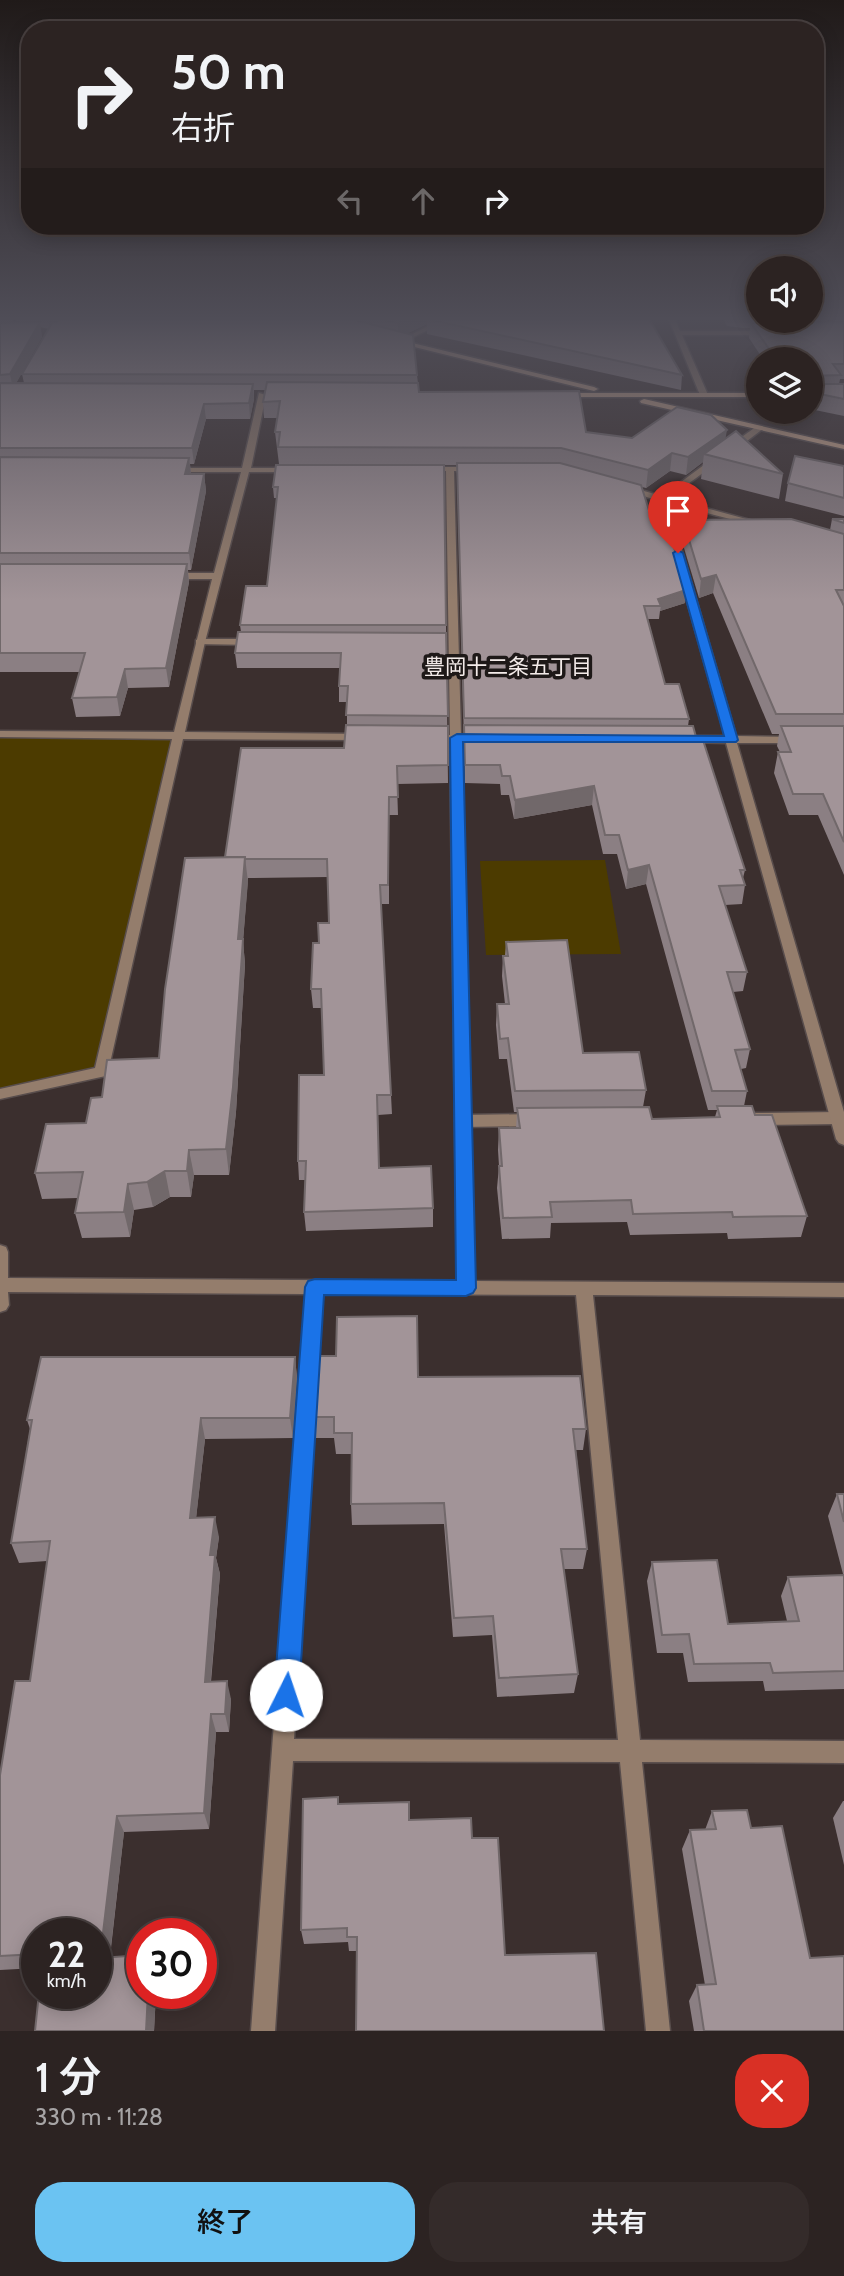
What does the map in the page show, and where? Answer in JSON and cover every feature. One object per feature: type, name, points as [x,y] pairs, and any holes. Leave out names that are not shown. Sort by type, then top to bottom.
[{"type":"street","points":[[0,1094],[101,1072],[200,642],[246,470],[258,412]]},
{"type":"street","points":[[690,412],[844,447]]},
{"type":"street","points":[[663,499],[760,428]]},
{"type":"street","points":[[409,469],[491,469]]},
{"type":"street","points":[[450,469],[466,1288]]},
{"type":"street","points":[[164,470],[300,470]]},
{"type":"street","points":[[611,484],[766,527]]},
{"type":"street","points":[[663,499],[844,1139]]},
{"type":"street","points":[[163,576],[218,576]]},
{"type":"street","points":[[200,642],[270,642]]},
{"type":"street","points":[[438,642],[452,642]]},
{"type":"street","points":[[0,734],[373,737]]},
{"type":"street","points":[[415,738],[498,738]]},
{"type":"street","points":[[677,739],[807,740]]},
{"type":"street","points":[[741,1119],[838,1118]]},
{"type":"street","points":[[463,1121],[547,1120]]},
{"type":"street","points":[[0,1252],[0,1305]]},
{"type":"street","points":[[1,1285],[844,1290]]},
{"type":"street","points":[[263,2031],[315,1287]]},
{"type":"street","points":[[584,1287],[658,2031]]},
{"type":"street","points":[[283,1750],[844,1752]]},
{"type":"shaded area","points":[[0,734],[178,736],[101,1072],[0,1094]]},
{"type":"shaded area","points":[[605,860],[621,954],[486,955],[480,861]]},
{"type":"building","points":[[0,412],[202,412],[192,448],[0,448]]},
{"type":"building","points":[[278,412],[583,412],[586,432],[632,438],[670,412],[697,412],[711,415],[727,430],[688,457],[672,453],[648,470],[561,448],[278,447],[280,432],[275,432]]},
{"type":"building","points":[[736,431],[783,474],[704,454]]},
{"type":"building","points":[[795,456],[844,466],[844,498],[788,483]]},
{"type":"building","points":[[0,457],[189,458],[185,474],[204,474],[189,553],[0,553]]},
{"type":"building","points":[[457,463],[560,463],[641,485],[654,526],[668,526],[686,590],[658,599],[661,606],[644,606],[665,684],[679,684],[689,719],[464,718]]},
{"type":"building","points":[[276,465],[444,465],[446,625],[240,625],[246,586],[267,586],[278,487],[273,487]]},
{"type":"building","points":[[791,519],[844,534],[844,590],[836,590],[844,606],[844,714],[776,714],[716,575],[701,579],[683,520]]},
{"type":"building","points":[[0,564],[187,564],[166,668],[125,669],[117,697],[72,698],[85,653],[0,653]]},
{"type":"building","points":[[238,632],[446,633],[448,716],[346,715],[348,686],[339,686],[341,653],[235,653]]},
{"type":"building","points":[[346,725],[448,726],[448,765],[397,766],[398,797],[389,797],[388,885],[380,885],[391,1095],[377,1095],[379,1168],[431,1166],[433,1208],[304,1212],[306,1161],[298,1161],[299,1075],[324,1075],[321,989],[311,989],[313,943],[319,943],[318,923],[329,923],[327,859],[225,857],[241,748],[344,748]]},
{"type":"building","points":[[464,725],[693,726],[696,737],[702,737],[745,870],[740,870],[745,885],[719,886],[747,972],[727,972],[750,1049],[735,1050],[747,1091],[712,1091],[649,865],[628,870],[619,835],[605,835],[594,786],[515,800],[510,776],[502,776],[500,765],[465,765]]},
{"type":"building","points":[[781,726],[844,726],[844,842],[823,794],[793,794],[778,752],[791,752]]},
{"type":"building","points":[[245,857],[238,939],[243,939],[226,1149],[189,1150],[187,1171],[165,1171],[147,1182],[128,1184],[124,1212],[75,1213],[83,1172],[35,1173],[46,1124],[86,1123],[91,1098],[102,1097],[107,1060],[159,1058],[165,989],[185,858]]},
{"type":"building","points":[[567,940],[583,1053],[639,1052],[646,1090],[515,1091],[508,1038],[500,1039],[497,1004],[509,1004],[503,956],[508,956],[506,942]]},
{"type":"building","points":[[717,1106],[752,1106],[755,1115],[772,1115],[807,1216],[733,1217],[732,1212],[633,1214],[631,1200],[550,1202],[552,1217],[503,1218],[499,1128],[520,1128],[517,1108],[649,1107],[652,1119],[720,1117]]},
{"type":"building","points":[[417,1316],[418,1377],[580,1376],[586,1429],[573,1429],[587,1549],[561,1549],[578,1674],[499,1678],[493,1616],[454,1618],[444,1503],[351,1504],[352,1433],[334,1433],[334,1417],[314,1417],[318,1356],[336,1356],[337,1317]]},
{"type":"building","points":[[41,1357],[295,1357],[290,1418],[201,1418],[190,1518],[215,1517],[210,1555],[215,1555],[205,1682],[227,1681],[225,1714],[211,1714],[204,1813],[117,1816],[105,1918],[21,1918],[21,1955],[0,1956],[0,1775],[15,1681],[30,1681],[50,1541],[11,1543],[32,1420],[27,1420]]},
{"type":"building","points":[[837,1494],[844,1494],[844,1522]]},
{"type":"building","points":[[717,1560],[728,1624],[799,1621],[788,1577],[844,1575],[844,1671],[773,1673],[770,1663],[694,1664],[689,1634],[662,1635],[652,1562]]},
{"type":"building","points":[[338,1797],[338,1804],[409,1802],[409,1820],[471,1818],[472,1838],[498,1838],[505,1955],[596,1953],[604,2031],[356,2031],[357,1937],[347,1937],[347,1928],[301,1930],[303,1799]]},
{"type":"building","points":[[747,1810],[751,1828],[782,1826],[810,1958],[844,1956],[844,2031],[704,2031],[697,1985],[716,1984],[690,1830],[716,1829],[712,1811]]},
{"type":"building","points":[[126,1956],[126,2009],[147,2009],[146,2031],[35,2031],[37,2009],[112,2009],[112,1957]]},
{"type":"district","name":"豊岡十二条五丁目","points":[[508,666]]},
{"type":"route","points":[[286,1695],[315,1287],[466,1288],[457,738],[732,740],[678,553]]}]
